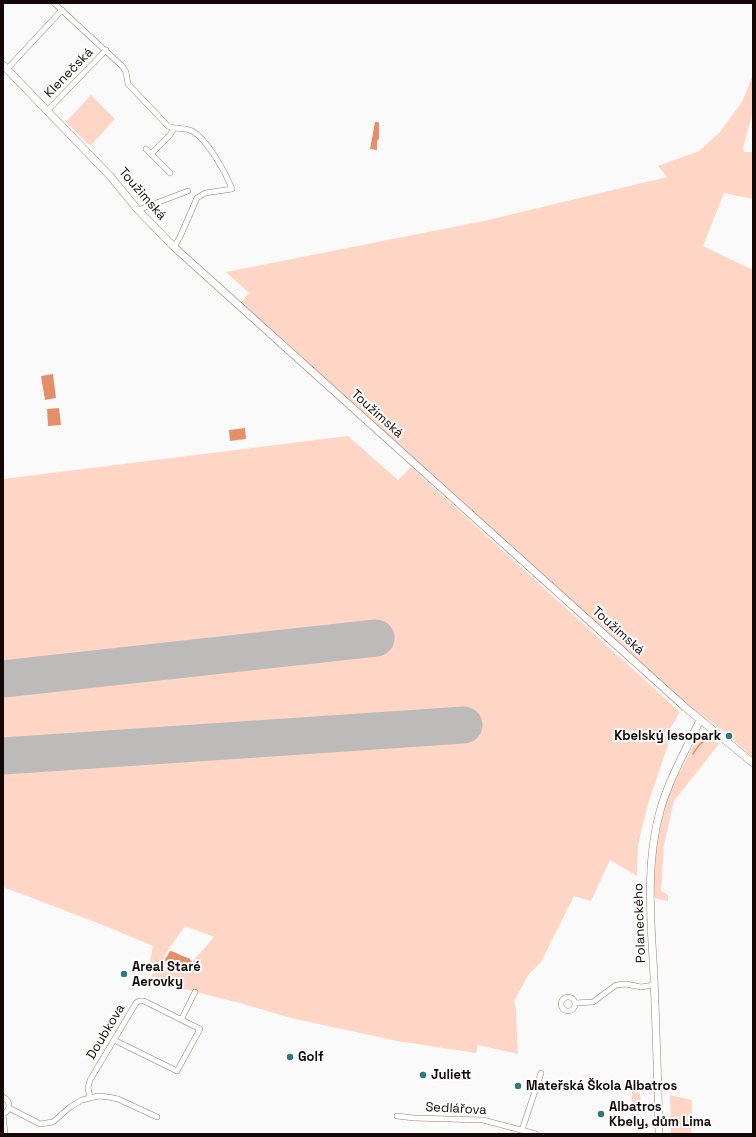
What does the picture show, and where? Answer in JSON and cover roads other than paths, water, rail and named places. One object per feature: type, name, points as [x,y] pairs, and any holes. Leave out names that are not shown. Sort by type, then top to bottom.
[{"type":"street","points":[[54,3],[124,68],[126,72],[126,82],[129,86],[168,126],[190,130],[198,136],[220,165],[232,189],[205,193],[197,198],[174,247]]},
{"type":"street","points":[[5,67],[62,10]]},
{"type":"street","name":"Klenečská","points":[[47,111],[106,50]]},
{"type":"street","name":"Toužimská","points":[[5,67],[110,176],[138,210],[174,247],[700,720],[753,763]]},
{"type":"street","points":[[151,154],[170,135],[174,128]]},
{"type":"street","points":[[146,149],[170,172]]},
{"type":"street","points":[[138,210],[188,191]]},
{"type":"street","name":"Polaneckého","points":[[659,1134],[650,877],[655,831],[665,794],[673,774],[700,720]]},
{"type":"street","points":[[575,1003],[593,1002],[616,985],[626,984],[641,987],[654,985]]},
{"type":"street","points":[[181,1020],[195,992]]},
{"type":"street","name":"Doubkova","points":[[90,1097],[88,1088],[90,1080],[136,1003],[139,1001],[144,1001],[200,1029],[177,1071],[114,1040]]},
{"type":"street","points":[[522,1130],[541,1073]]},
{"type":"street","points":[[3,1097],[9,1102],[9,1108],[3,1114],[5,1134]]},
{"type":"street","points":[[9,1108],[40,1124],[53,1122],[78,1101],[90,1097],[108,1097],[118,1099],[157,1117]]},
{"type":"street","name":"Sedlářova","points":[[397,1116],[414,1118],[483,1120],[536,1134]]},
{"type":"waterway","points":[[693,754],[703,741],[709,739]]},
{"type":"place","name":"Kbelský lesopark","points":[[729,736]]},
{"type":"place","name":"Areal Staré Aerovky","points":[[124,974]]},
{"type":"place","name":"Golf","points":[[290,1057]]},
{"type":"place","name":"Juliett","points":[[423,1075]]},
{"type":"place","name":"Mateřská Škola Albatros","points":[[518,1086]]},
{"type":"place","name":"Albatros Kbely, dům Lima","points":[[601,1114]]}]
